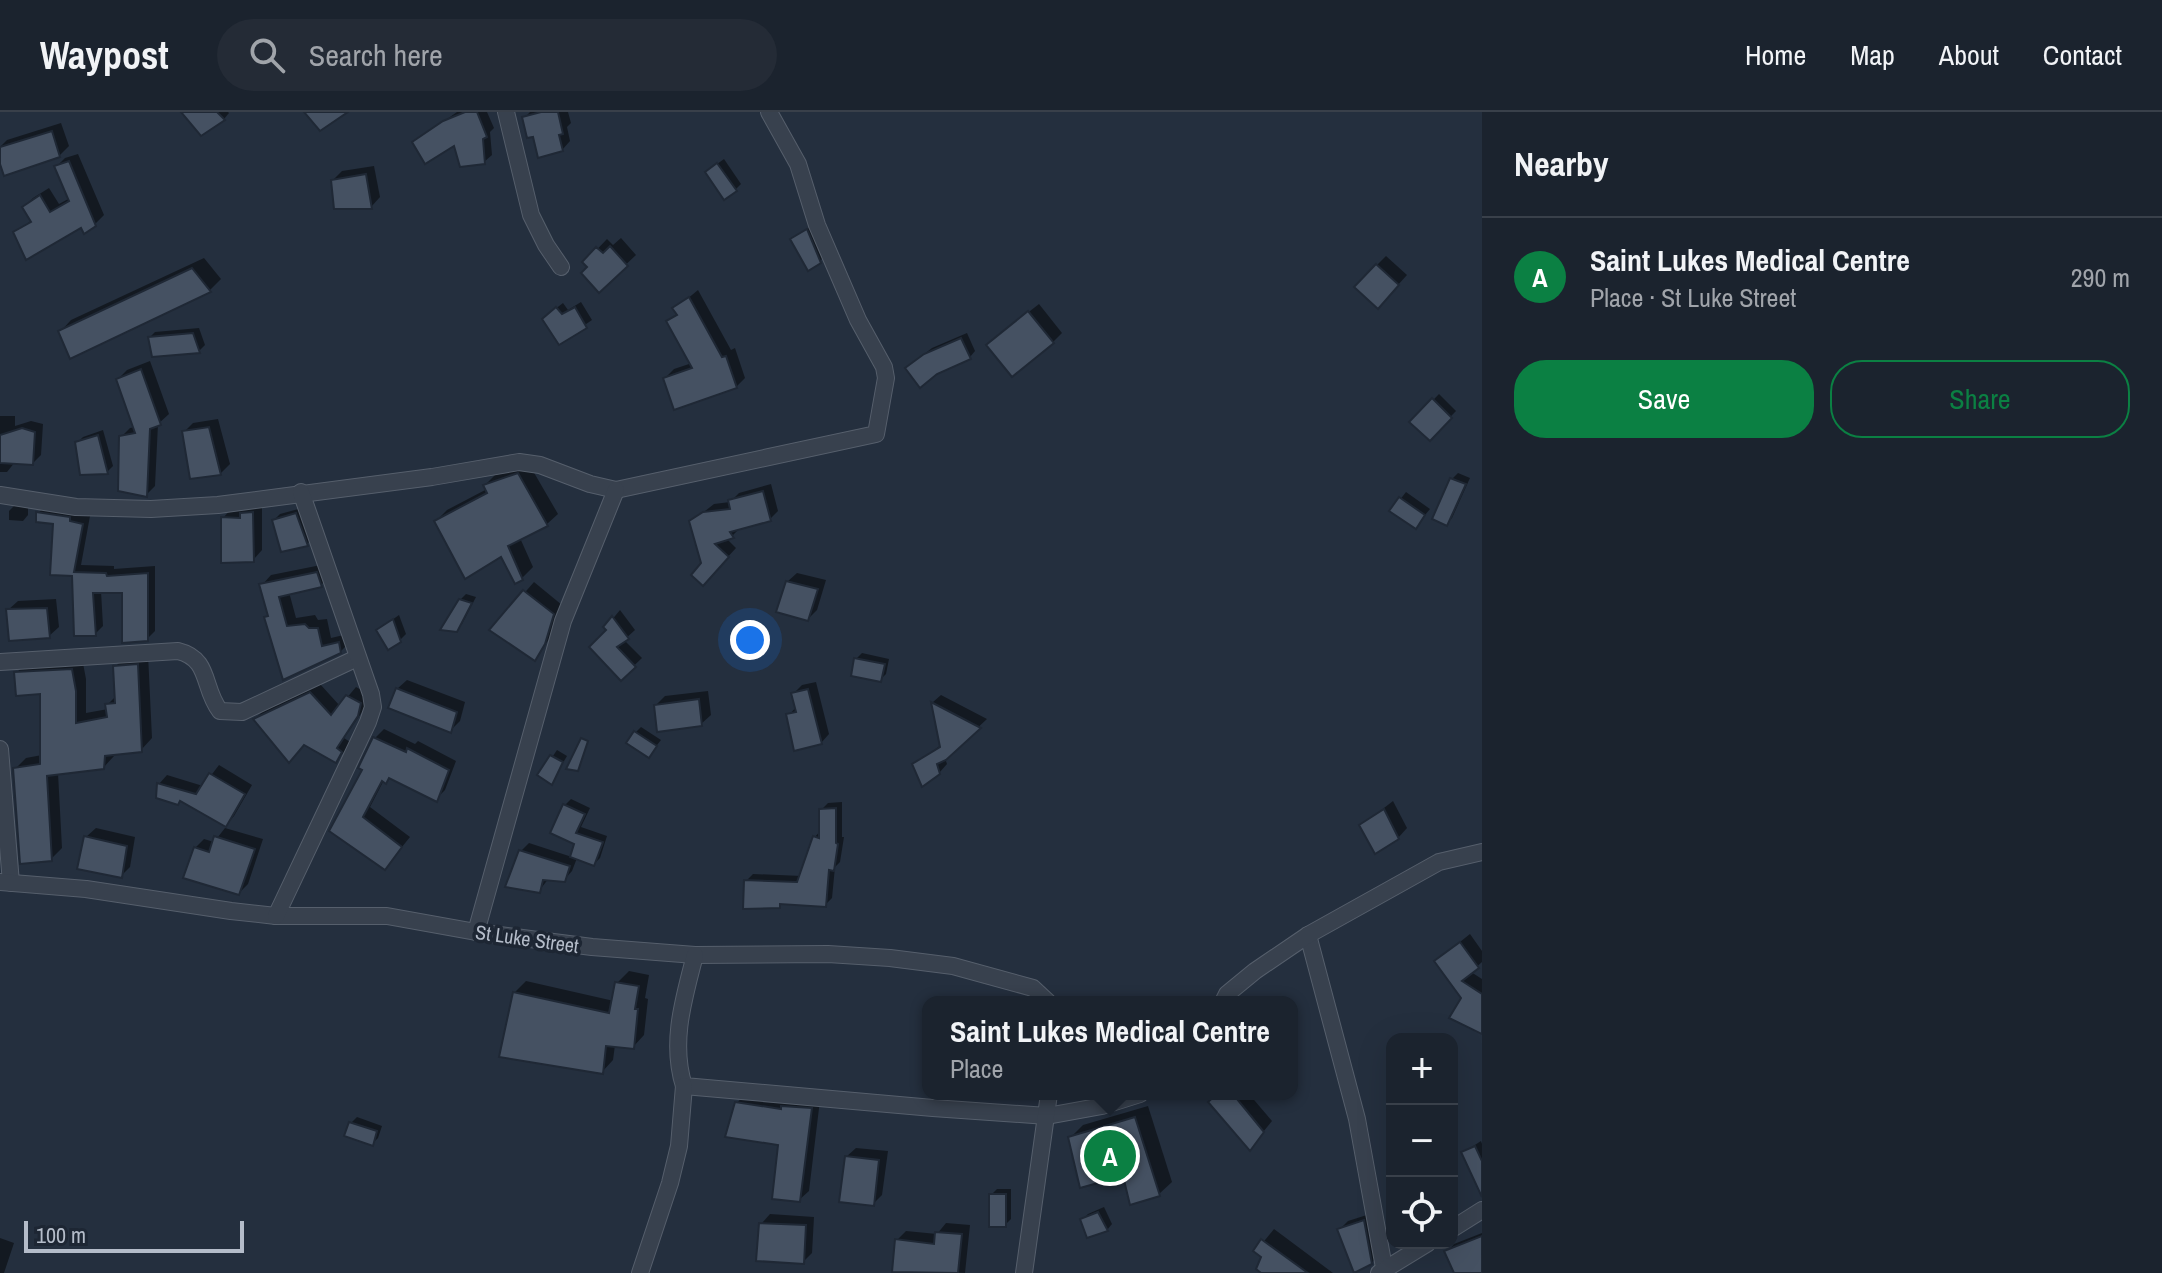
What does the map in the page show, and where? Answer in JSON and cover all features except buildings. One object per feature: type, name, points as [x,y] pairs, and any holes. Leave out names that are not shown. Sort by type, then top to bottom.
[{"type":"street","points":[[506,112],[531,215],[561,267]]},
{"type":"street","points":[[0,495],[76,507],[151,509],[218,505],[432,477],[519,462],[540,465],[590,484],[616,490],[876,434],[886,378],[884,367],[858,320],[817,225],[798,164],[769,112]]},
{"type":"street","points":[[476,932],[563,621],[616,490]]},
{"type":"street","points":[[276,916],[373,707],[301,492]]},
{"type":"street","points":[[0,662],[178,651],[191,654],[200,661],[212,700],[220,711],[231,713],[242,712],[357,658]]},
{"type":"street","points":[[0,749],[6,882]]},
{"type":"street","points":[[1226,996],[1255,971],[1308,935],[1439,862],[1482,852]]},
{"type":"street","name":"St Luke Street","points":[[6,882],[86,889],[276,916],[387,916],[476,932],[592,947],[695,955],[828,954],[890,958],[953,966],[1033,988],[1042,996]]},
{"type":"street","points":[[1308,935],[1357,1119],[1383,1272],[1419,1249]]},
{"type":"street","points":[[640,1273],[679,1146],[684,1086],[678,1068],[676,1041],[695,955]]},
{"type":"street","points":[[684,1086],[1047,1116],[1121,1100]]},
{"type":"street","points":[[1024,1273],[1048,1100]]},
{"type":"street","points":[[1458,1225],[1482,1210]]},
{"type":"place","name":"Saint Lukes Medical Centre","points":[[1110,1156]]}]
